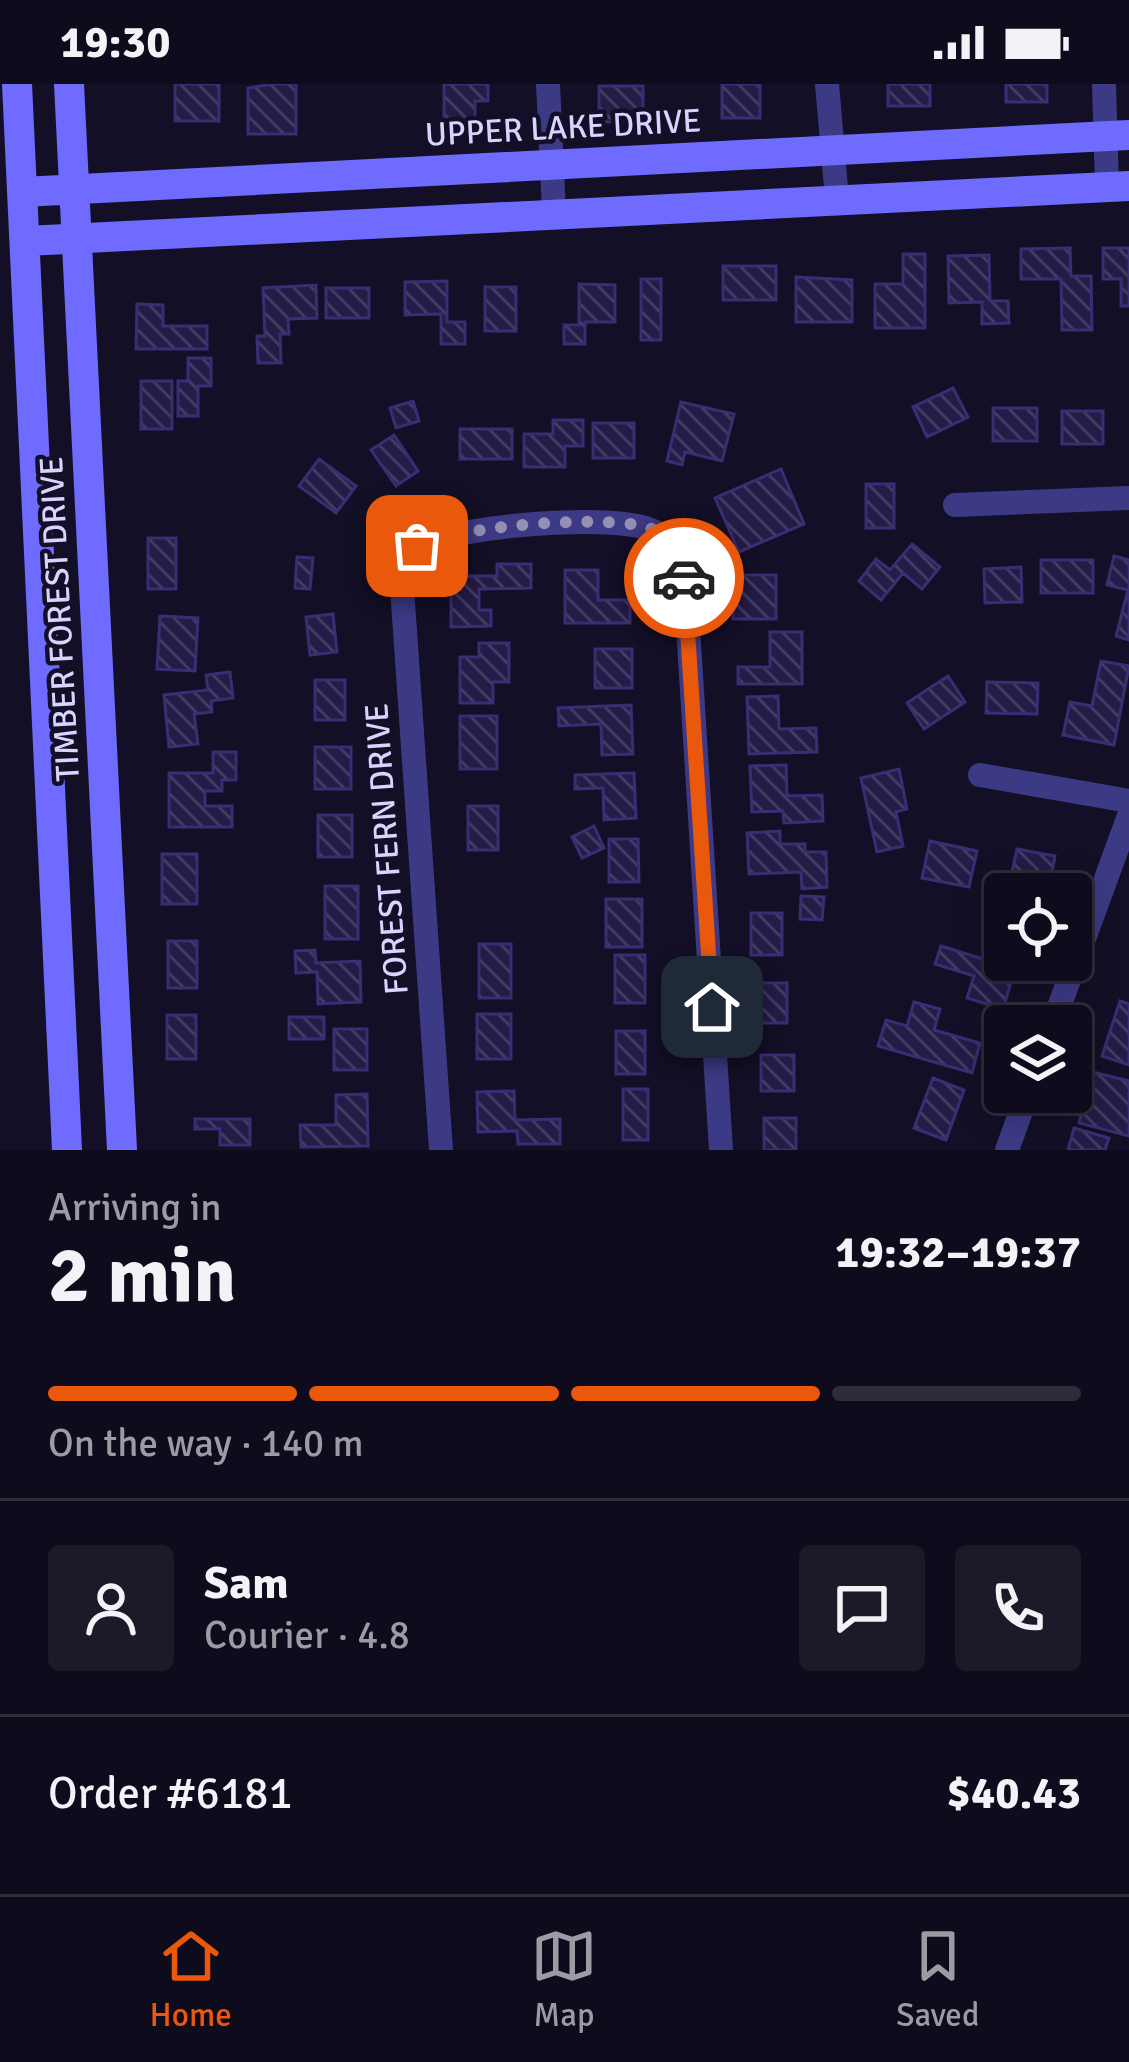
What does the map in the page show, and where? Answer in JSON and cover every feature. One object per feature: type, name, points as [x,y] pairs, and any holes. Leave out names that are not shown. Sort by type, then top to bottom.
[{"type":"street","name":"TIMBER FOREST DRIVE","points":[[17,84],[13,242],[49,733],[67,1150]]},
{"type":"street","name":"TIMBER FOREST DRIVE","points":[[69,84],[78,189],[122,1150]]},
{"type":"street","points":[[548,84],[554,212]]},
{"type":"street","points":[[827,84],[836,199]]},
{"type":"street","points":[[13,242],[1118,186],[1118,136],[1104,84]]},
{"type":"street","name":"UPPER LAKE DRIVE","points":[[11,192],[1118,136]]},
{"type":"street","points":[[955,505],[1129,498]]},
{"type":"street","name":"FOREST FERN DRIVE","points":[[441,1150],[402,588],[417,546],[453,532],[622,522],[656,531],[671,546],[685,580],[721,1150]]},
{"type":"street","points":[[49,733],[101,731]]},
{"type":"street","points":[[980,775],[1129,801]]},
{"type":"street","points":[[1060,1005],[1129,815]]},
{"type":"street","points":[[1007,1150],[1020,1113]]},
{"type":"building","points":[[175,84],[219,84],[219,121],[175,121]]},
{"type":"building","points":[[296,84],[296,134],[248,134],[248,88]]},
{"type":"building","points":[[444,84],[488,84],[488,101],[475,101],[475,130],[444,130]]},
{"type":"building","points":[[722,84],[760,84],[760,118],[722,118]]},
{"type":"building","points":[[888,84],[930,84],[930,106],[888,106]]},
{"type":"building","points":[[1006,84],[1047,84],[1047,102],[1006,102]]},
{"type":"building","points":[[599,86],[643,86],[643,122],[599,122]]},
{"type":"building","points":[[1070,248],[1071,276],[1091,276],[1092,330],[1062,330],[1061,279],[1021,279],[1021,249]]},
{"type":"building","points":[[1103,248],[1129,248],[1129,306],[1121,306],[1121,279],[1103,279]]},
{"type":"building","points":[[903,254],[925,254],[925,328],[875,328],[875,284],[903,284]]},
{"type":"building","points":[[989,255],[990,301],[1008,301],[1009,323],[982,324],[982,302],[949,303],[948,256]]},
{"type":"building","points":[[723,266],[776,266],[776,300],[723,300]]},
{"type":"building","points":[[796,277],[852,280],[852,322],[796,322]]},
{"type":"building","points":[[641,279],[661,279],[661,340],[641,340]]},
{"type":"building","points":[[447,281],[447,322],[465,322],[465,344],[441,344],[441,314],[405,315],[405,282]]},
{"type":"building","points":[[579,284],[615,285],[615,322],[585,322],[585,344],[564,344],[564,325],[579,325]]},
{"type":"building","points":[[316,285],[317,318],[288,319],[289,334],[280,334],[281,363],[258,363],[257,336],[265,336],[263,288]]},
{"type":"building","points":[[485,287],[516,287],[516,331],[485,331]]},
{"type":"building","points":[[326,288],[369,288],[369,318],[326,318]]},
{"type":"building","points":[[137,304],[163,305],[163,326],[207,326],[207,349],[136,349]]},
{"type":"building","points":[[188,358],[211,358],[211,386],[198,386],[198,416],[178,416],[178,381],[188,381]]},
{"type":"building","points":[[141,381],[172,381],[172,429],[141,429]]},
{"type":"building","points":[[953,388],[968,417],[927,437],[913,407]]},
{"type":"building","points":[[413,401],[419,421],[396,428],[390,408]]},
{"type":"building","points":[[681,402],[734,414],[722,461],[685,452],[682,465],[667,461]]},
{"type":"building","points":[[993,408],[1037,408],[1037,441],[993,441]]},
{"type":"building","points":[[1062,411],[1103,411],[1103,444],[1062,444]]},
{"type":"building","points":[[553,420],[583,420],[583,446],[565,446],[565,467],[524,467],[524,434],[553,434]]},
{"type":"building","points":[[593,423],[634,423],[634,458],[593,458]]},
{"type":"building","points":[[460,429],[512,429],[512,459],[460,459]]},
{"type":"building","points":[[394,435],[418,471],[396,486],[371,450]]},
{"type":"building","points":[[319,459],[356,486],[336,513],[299,486]]},
{"type":"building","points":[[781,469],[804,524],[739,552],[715,498]]},
{"type":"building","points":[[866,484],[894,484],[894,528],[866,528]]},
{"type":"building","points":[[148,538],[176,538],[176,589],[148,589]]},
{"type":"building","points":[[912,544],[940,567],[922,589],[903,573],[881,600],[859,581],[876,559],[890,570]]},
{"type":"building","points":[[1114,556],[1129,560],[1129,640],[1116,636],[1128,590],[1107,585]]},
{"type":"building","points":[[297,557],[313,558],[310,589],[295,588]]},
{"type":"building","points":[[1041,560],[1093,560],[1093,593],[1041,593]]},
{"type":"building","points":[[497,564],[531,564],[531,588],[479,589],[479,610],[491,610],[491,626],[451,627],[451,576],[497,576]]},
{"type":"building","points":[[1021,567],[1022,602],[985,603],[984,569]]},
{"type":"building","points":[[565,570],[598,570],[598,600],[630,600],[630,623],[565,623]]},
{"type":"building","points":[[733,575],[776,575],[776,619],[733,619]]},
{"type":"building","points":[[333,614],[337,652],[310,655],[306,617]]},
{"type":"building","points":[[160,616],[198,618],[195,671],[157,669]]},
{"type":"building","points":[[770,632],[802,632],[802,684],[738,684],[738,667],[770,667]]},
{"type":"building","points":[[479,643],[509,643],[509,682],[493,682],[493,703],[460,703],[460,657],[479,657]]},
{"type":"building","points":[[595,649],[632,649],[632,688],[595,688]]},
{"type":"building","points":[[1101,661],[1129,666],[1114,745],[1063,735],[1070,702],[1092,706]]},
{"type":"building","points":[[230,672],[233,698],[211,701],[212,712],[194,714],[198,744],[169,747],[164,695],[208,690],[206,675]]},
{"type":"building","points":[[948,676],[965,702],[924,729],[907,703]]},
{"type":"building","points":[[315,680],[345,680],[345,720],[315,720]]},
{"type":"building","points":[[987,682],[1038,683],[1037,714],[986,713]]},
{"type":"building","points":[[778,696],[779,729],[816,728],[817,752],[749,754],[747,697]]},
{"type":"building","points":[[631,705],[633,754],[602,755],[601,724],[559,726],[558,708]]},
{"type":"building","points":[[460,716],[497,716],[497,769],[460,769]]},
{"type":"building","points":[[315,747],[351,747],[351,789],[315,789]]},
{"type":"building","points":[[213,752],[236,752],[236,780],[222,780],[222,791],[205,791],[205,806],[232,806],[232,827],[169,827],[169,773],[213,773]]},
{"type":"building","points":[[786,765],[787,796],[822,795],[823,821],[784,823],[783,811],[752,812],[750,766]]},
{"type":"building","points":[[899,769],[907,809],[896,812],[903,846],[877,852],[861,778]]},
{"type":"building","points":[[634,773],[636,818],[604,820],[603,788],[575,789],[575,775]]},
{"type":"building","points":[[468,806],[498,806],[498,850],[468,850]]},
{"type":"building","points":[[318,815],[352,815],[352,857],[318,857]]},
{"type":"building","points":[[594,826],[604,848],[582,858],[572,837]]},
{"type":"building","points":[[780,831],[780,844],[805,844],[805,852],[826,852],[827,887],[802,889],[801,872],[749,874],[747,833]]},
{"type":"building","points":[[609,839],[638,839],[639,882],[609,882]]},
{"type":"building","points":[[930,841],[977,851],[969,887],[922,878]]},
{"type":"building","points":[[1017,849],[1055,856],[1052,873],[1012,873]]},
{"type":"building","points":[[162,854],[197,854],[197,904],[162,904]]},
{"type":"building","points":[[325,886],[358,886],[358,939],[325,939]]},
{"type":"building","points":[[801,896],[824,897],[822,920],[800,919]]},
{"type":"building","points":[[606,899],[642,899],[642,947],[606,947]]},
{"type":"building","points":[[751,913],[782,913],[782,955],[751,955]]},
{"type":"building","points":[[168,941],[197,941],[197,988],[168,988]]},
{"type":"building","points":[[479,944],[511,944],[511,998],[479,998]]},
{"type":"building","points":[[941,946],[984,959],[984,981],[1011,981],[1004,1005],[967,998],[974,976],[935,964]]},
{"type":"building","points":[[315,950],[316,963],[360,961],[361,1002],[318,1004],[317,972],[296,973],[295,951]]},
{"type":"building","points":[[615,955],[645,955],[645,1003],[615,1003]]},
{"type":"building","points":[[756,983],[787,983],[787,1023],[756,1023]]},
{"type":"building","points":[[1120,1001],[1129,1004],[1129,1065],[1102,1056]]},
{"type":"building","points":[[914,1002],[940,1009],[934,1030],[980,1043],[972,1073],[878,1046],[886,1020],[907,1026]]},
{"type":"building","points":[[477,1014],[511,1014],[511,1059],[477,1059]]},
{"type":"building","points":[[167,1015],[196,1015],[196,1059],[167,1059]]},
{"type":"building","points":[[289,1017],[324,1017],[324,1039],[289,1039]]},
{"type":"building","points":[[334,1029],[367,1029],[367,1070],[334,1070]]},
{"type":"building","points":[[616,1031],[645,1031],[645,1074],[616,1074]]},
{"type":"building","points":[[761,1055],[794,1055],[794,1091],[761,1091]]},
{"type":"building","points":[[1093,1072],[1129,1081],[1129,1136],[1079,1123],[1082,1113],[1092,1113]]},
{"type":"building","points":[[933,1078],[964,1090],[946,1140],[914,1128]]},
{"type":"building","points":[[623,1089],[648,1089],[648,1140],[623,1140]]},
{"type":"building","points":[[514,1091],[515,1120],[560,1119],[560,1144],[518,1144],[517,1131],[478,1132],[477,1092]]},
{"type":"building","points":[[367,1094],[368,1146],[301,1147],[300,1125],[336,1125],[336,1095]]},
{"type":"building","points":[[764,1118],[796,1118],[796,1150],[764,1150]]},
{"type":"building","points":[[195,1119],[250,1119],[250,1145],[220,1145],[220,1129],[195,1129]]},
{"type":"building","points":[[1074,1128],[1109,1138],[1105,1150],[1068,1150]]},
{"type":"way so far","points":[[417,546],[453,532],[622,522],[656,531],[679,558],[684,578]]},
{"type":"route","points":[[684,578],[712,1007]]}]
